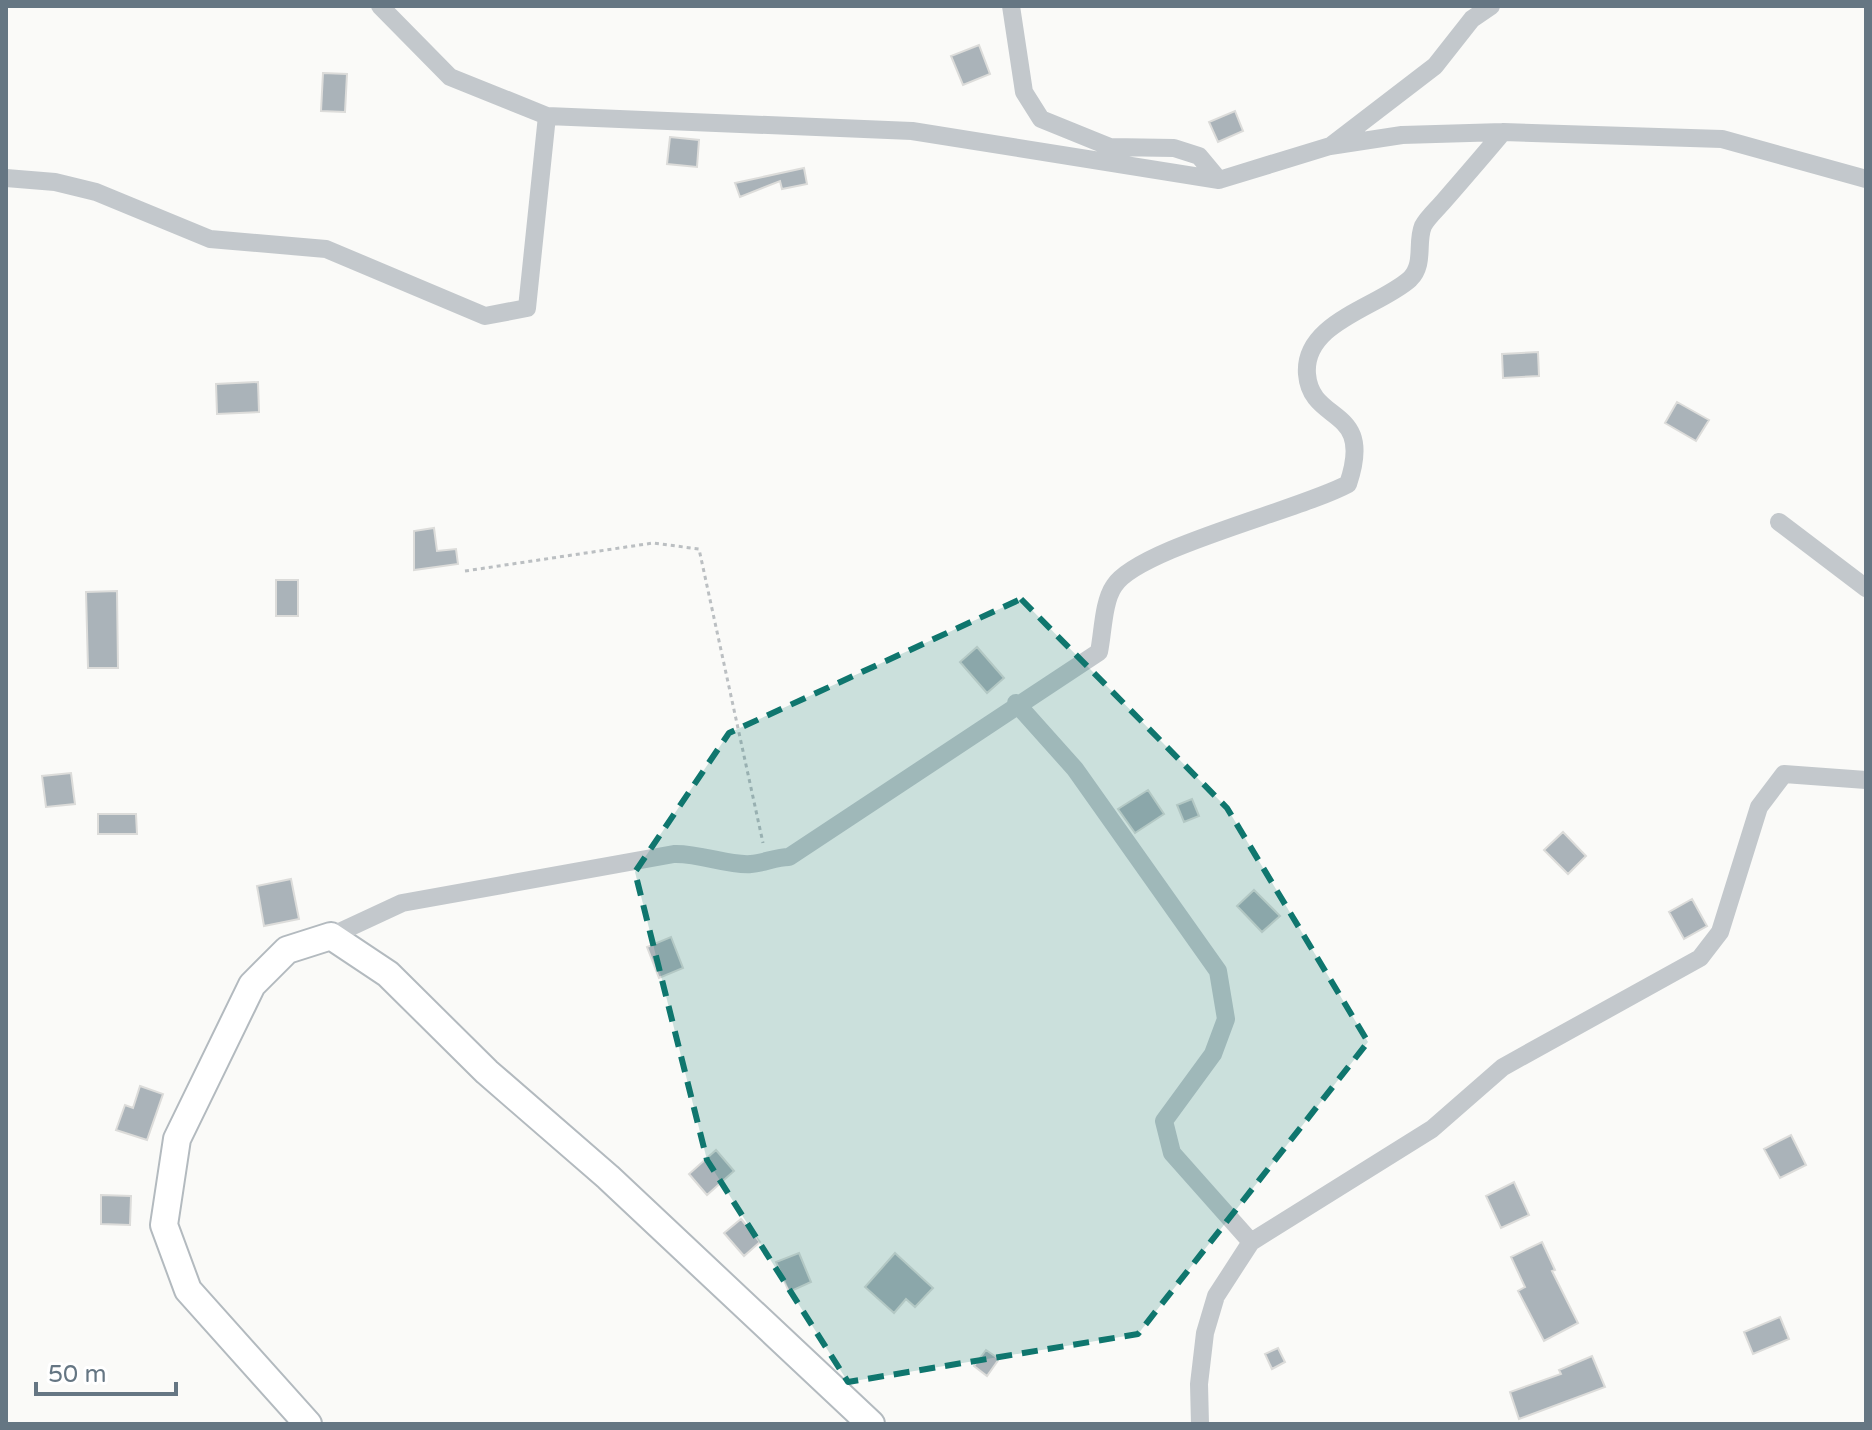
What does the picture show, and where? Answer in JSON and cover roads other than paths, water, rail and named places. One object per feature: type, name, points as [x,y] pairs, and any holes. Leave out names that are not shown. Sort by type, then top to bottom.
[{"type":"street","points":[[380,6],[450,77],[547,116],[912,131],[1219,180],[1330,146],[1402,135],[1503,132],[1722,139],[1866,179]]},
{"type":"street","points":[[1011,6],[1024,92],[1041,119],[1110,147],[1174,148],[1199,156],[1219,180]]},
{"type":"street","points":[[1330,146],[1435,66],[1472,19],[1491,6]]},
{"type":"street","points":[[6,178],[55,182],[96,192],[210,239],[326,249],[485,316],[527,308],[547,116]]},
{"type":"street","points":[[308,1424],[188,1290],[164,1225],[177,1139],[252,985],[287,950],[331,936],[402,903],[674,854],[695,853],[752,864],[767,858],[789,857],[817,841],[1016,703],[1099,652],[1112,587],[1129,570],[1233,526],[1321,499],[1348,484],[1356,460],[1356,439],[1346,424],[1317,399],[1307,375],[1312,347],[1343,320],[1410,278],[1418,266],[1423,226],[1503,132]]},
{"type":"street","points":[[1779,522],[1866,588]]},
{"type":"street","points":[[1016,703],[1075,769],[1218,971],[1226,1019],[1213,1054],[1164,1121],[1172,1153],[1251,1242]]},
{"type":"street","points":[[1200,1424],[1199,1384],[1205,1333],[1216,1296],[1251,1242],[1432,1129],[1503,1067],[1700,958],[1720,932],[1759,807],[1784,774],[1866,780]]},
{"type":"street","points":[[331,936],[388,974],[487,1072],[608,1177],[871,1424]]}]
